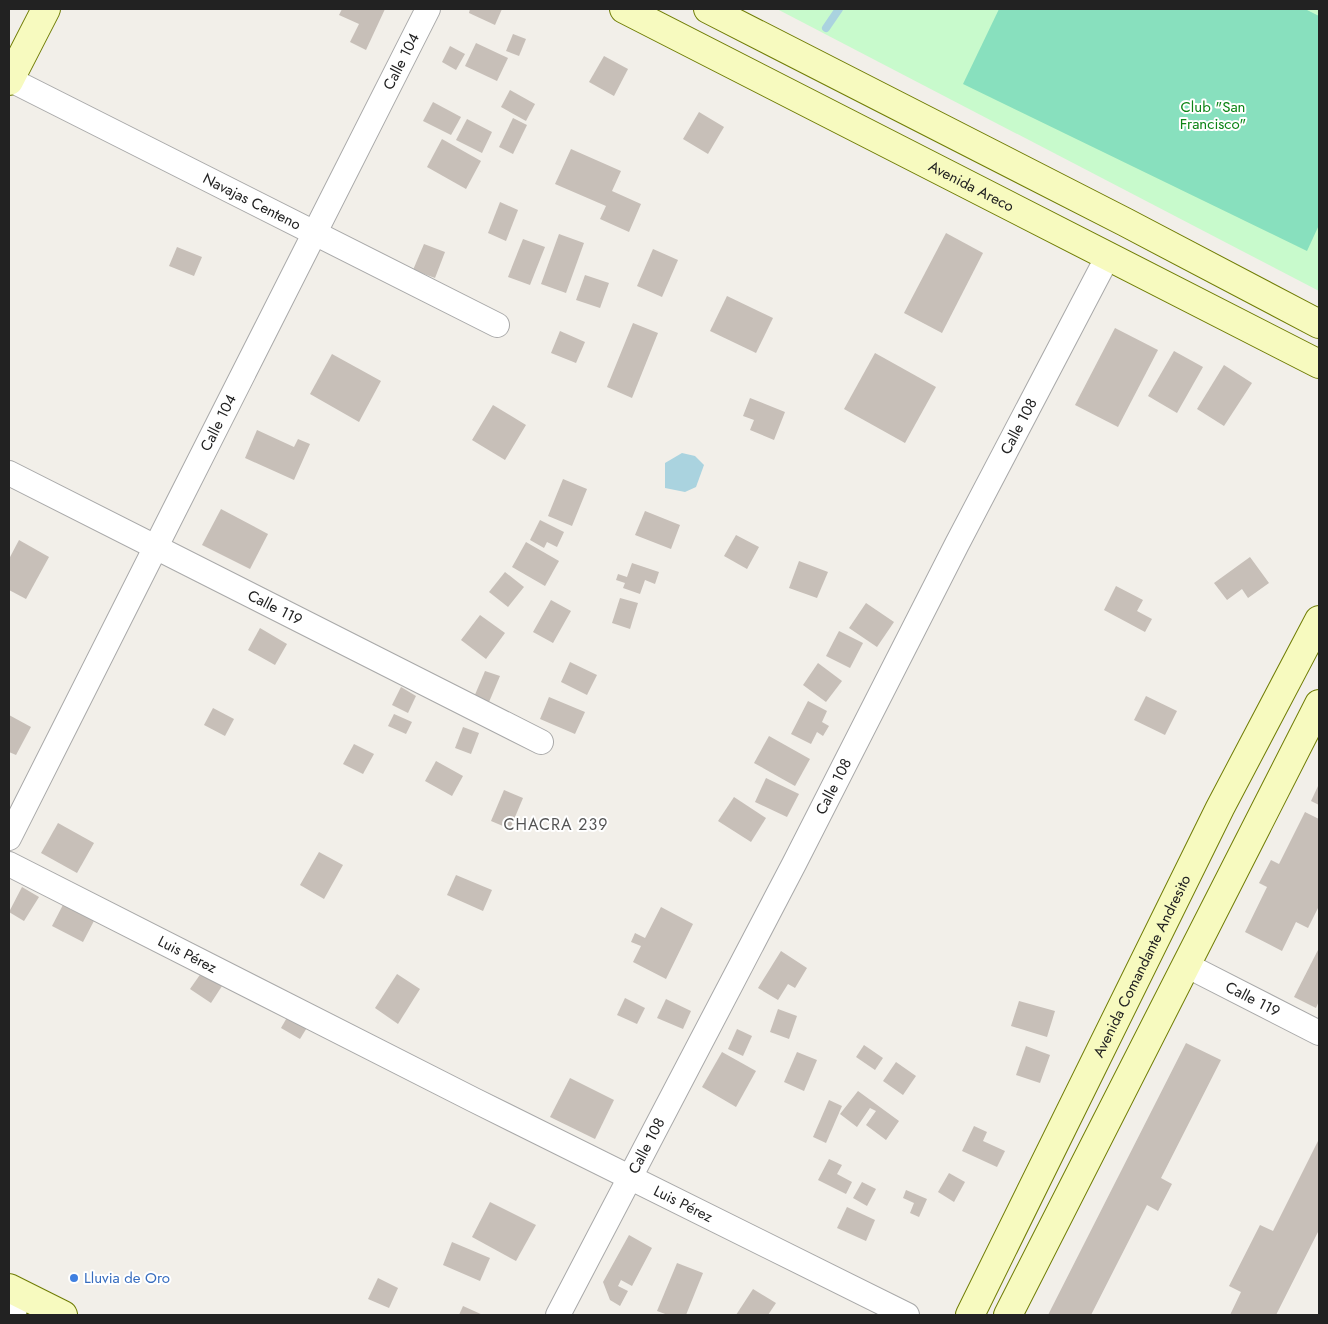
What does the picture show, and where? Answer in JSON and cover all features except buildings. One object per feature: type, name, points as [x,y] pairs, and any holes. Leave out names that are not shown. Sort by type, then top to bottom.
[{"type":"main road","points":[[9,80],[46,9]]},
{"type":"main road","name":"Avenida Areco","points":[[624,9],[1319,364]]},
{"type":"main road","points":[[708,9],[1116,217],[1319,324]]},
{"type":"main road","name":"Avenida Comandante Andresito","points":[[970,1315],[1216,817],[1319,620]]},
{"type":"main road","points":[[1008,1315],[1319,704]]},
{"type":"main road","points":[[14,1299],[63,1315]]},
{"type":"street","name":"Calle 104","points":[[9,838],[313,232],[428,9]]},
{"type":"street","name":"Navajas Centeno","points":[[9,80],[497,325]]},
{"type":"street","name":"Calle 108","points":[[558,1315],[1108,256]]},
{"type":"street","name":"Calle 119","points":[[9,473],[541,742]]},
{"type":"street","name":"Luis Pérez","points":[[9,864],[629,1178],[907,1315]]},
{"type":"street","name":"Calle 119","points":[[1186,965],[1319,1033]]},
{"type":"green space","name":"Club \"San Francisco\"","points":[[777,9],[1319,9],[1319,291]]},
{"type":"green space","name":"Club \"San Francisco\"","points":[[999,9],[1305,9],[1319,16],[1319,225],[1307,251],[963,84]]},
{"type":"water","points":[[682,453],[695,456],[704,465],[696,487],[685,492],[665,488],[665,463]]},
{"type":"waterway","points":[[826,28],[839,9]]},
{"type":"place","name":"Lluvia de Oro","points":[[74,1278]]},
{"type":"district","name":"CHACRA 239","points":[[556,824]]}]
